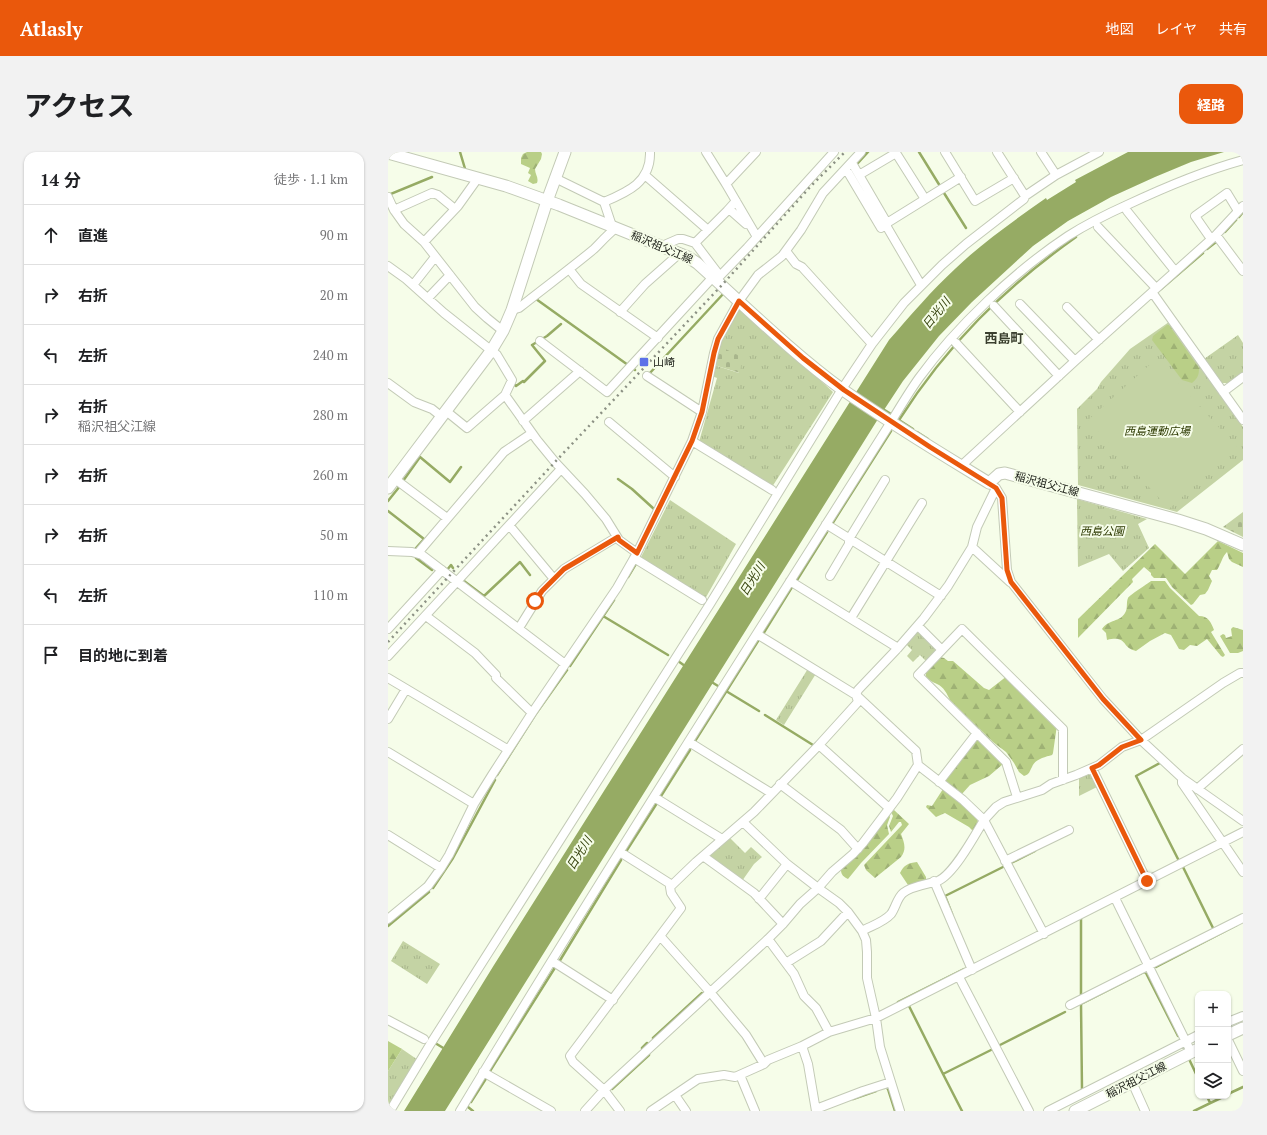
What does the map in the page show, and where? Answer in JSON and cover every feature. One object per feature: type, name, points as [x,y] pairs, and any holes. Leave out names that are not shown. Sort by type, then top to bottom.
[{"type":"main road","points":[[391,480],[444,414],[491,351],[503,331],[512,310],[547,201],[565,152]]},
{"type":"main road","name":"稲沢祖父江線","points":[[388,153],[415,156],[506,186],[688,256],[716,278],[739,301],[798,354],[843,390],[992,486],[999,474],[1005,473],[1178,520],[1206,529],[1243,545]]},
{"type":"main road","points":[[1231,1034],[1243,1028]]},
{"type":"main road","name":"稲沢祖父江線","points":[[1075,1111],[1195,1051]]},
{"type":"street","points":[[604,202],[625,194],[646,176],[650,163],[650,152]]},
{"type":"street","points":[[705,152],[736,200],[756,238]]},
{"type":"street","points":[[726,184],[756,152]]},
{"type":"street","points":[[540,341],[607,392],[756,238],[834,152]]},
{"type":"street","points":[[388,918],[428,886],[441,868],[474,804],[507,749],[616,588],[636,555],[692,441],[702,412],[718,339],[739,301],[758,275],[782,256],[801,230],[823,193],[861,152]]},
{"type":"street","points":[[945,152],[975,201],[1014,178]]},
{"type":"street","points":[[997,152],[1025,196]]},
{"type":"street","points":[[1041,152],[1056,175]]},
{"type":"street","points":[[390,1111],[431,1043],[575,814],[710,604],[872,344],[921,285],[966,244],[1024,199],[1025,196],[1056,175],[1099,152]]},
{"type":"street","points":[[859,175],[896,153],[925,199]]},
{"type":"street","points":[[460,1111],[654,797],[890,421],[919,378],[947,343],[1009,282],[1069,235],[1104,216],[1163,188],[1216,167],[1243,160]]},
{"type":"street","points":[[849,166],[859,175],[884,226]]},
{"type":"street","points":[[849,166],[921,285]]},
{"type":"street","points":[[646,176],[708,230]]},
{"type":"street","points":[[424,242],[455,209],[478,178]]},
{"type":"street","points":[[512,310],[519,308],[595,248],[614,227],[604,202],[555,178]]},
{"type":"street","points":[[884,226],[925,199],[961,178]]},
{"type":"street","points":[[394,210],[432,193],[438,195],[455,209]]},
{"type":"street","points":[[961,466],[1075,361],[1214,237],[1241,209],[1227,193],[1195,216],[1214,237],[1243,271]]},
{"type":"street","points":[[388,197],[394,210],[404,224],[424,242],[475,307],[503,331]]},
{"type":"street","points":[[695,243],[736,200]]},
{"type":"street","points":[[729,209],[752,229]]},
{"type":"street","points":[[1127,211],[1175,271]]},
{"type":"street","points":[[1098,227],[1154,290],[1222,392],[1243,420]]},
{"type":"street","points":[[662,246],[678,239],[684,239],[695,243],[716,278]]},
{"type":"street","points":[[786,251],[796,264],[802,267],[872,344]]},
{"type":"street","points":[[620,312],[645,284],[680,253]]},
{"type":"street","points":[[413,284],[435,256]]},
{"type":"street","points":[[388,266],[413,284],[444,313],[497,355],[512,380],[505,395],[468,428],[444,414],[414,402],[388,383]]},
{"type":"street","points":[[569,269],[580,284],[658,338]]},
{"type":"street","points":[[428,298],[450,275]]},
{"type":"street","points":[[1020,304],[1075,361]]},
{"type":"street","points":[[994,306],[1059,376]]},
{"type":"street","points":[[1067,307],[1099,340]]},
{"type":"street","points":[[956,343],[1020,412]]},
{"type":"street","points":[[522,421],[580,371]]},
{"type":"street","points":[[647,376],[702,412]]},
{"type":"street","points":[[1222,392],[1243,377]]},
{"type":"street","points":[[505,395],[522,421],[561,469],[606,519],[619,540],[636,555],[702,600]]},
{"type":"street","points":[[609,422],[675,477]]},
{"type":"street","points":[[418,553],[504,452],[532,433]]},
{"type":"street","points":[[692,441],[772,490]]},
{"type":"street","points":[[388,656],[561,469]]},
{"type":"street","points":[[391,480],[447,518]]},
{"type":"street","points":[[830,576],[849,544],[849,538],[885,480]]},
{"type":"street","points":[[620,1111],[604,1090],[573,1062],[570,1056],[661,937],[681,908],[671,892],[670,887],[742,822],[819,745],[858,702],[856,695],[858,690],[918,626],[941,596],[972,547],[992,486]]},
{"type":"street","points":[[992,486],[1002,498],[1007,570],[1011,582]]},
{"type":"street","points":[[851,618],[922,503]]},
{"type":"street","points":[[826,524],[941,596]]},
{"type":"street","points":[[509,525],[554,579]]},
{"type":"street","points":[[519,628],[542,591],[564,569],[618,537]]},
{"type":"street","points":[[972,547],[1011,582],[1103,699],[1141,740],[1182,778],[1243,821]]},
{"type":"street","points":[[388,551],[422,554],[565,664]]},
{"type":"street","points":[[388,629],[442,570]]},
{"type":"street","points":[[790,581],[898,648]]},
{"type":"street","points":[[426,616],[475,653],[496,675],[496,678],[532,713]]},
{"type":"street","points":[[918,626],[942,650]]},
{"type":"street","points":[[1017,797],[1006,762],[918,675],[962,629],[1063,729],[1063,780]]},
{"type":"street","points":[[585,1111],[604,1090],[768,939],[832,872],[858,850],[918,765],[916,751],[856,695],[757,634]]},
{"type":"street","points":[[862,931],[891,914],[902,894],[907,890],[938,880],[947,874],[959,860],[984,820],[996,807],[1017,797],[1042,790],[1051,784],[1099,765],[1122,747],[1141,740],[1223,683],[1240,673],[1243,673]]},
{"type":"street","points":[[388,678],[507,749]]},
{"type":"street","points":[[388,719],[406,689]]},
{"type":"street","points":[[939,782],[977,733]]},
{"type":"street","points":[[689,742],[771,793]]},
{"type":"street","points":[[819,745],[889,808]]},
{"type":"street","points":[[1197,789],[1243,749]]},
{"type":"street","points":[[388,752],[474,804]]},
{"type":"street","points":[[918,765],[969,805],[984,820],[1044,934]]},
{"type":"street","points":[[1092,768],[1147,881]]},
{"type":"street","points":[[1182,778],[1182,783],[1243,872]]},
{"type":"street","points":[[780,784],[841,830],[858,850]]},
{"type":"street","points":[[654,797],[722,839]]},
{"type":"street","points":[[742,822],[787,864],[848,912],[862,931],[866,940],[868,952],[867,978],[876,1018],[880,1047],[900,1111]]},
{"type":"street","points":[[1005,861],[1069,830]]},
{"type":"street","points":[[651,1111],[698,1078],[724,1075],[735,1077],[829,1032],[876,1018],[1243,832]]},
{"type":"street","points":[[388,835],[441,868]]},
{"type":"street","points":[[620,852],[672,885]]},
{"type":"street","points":[[703,856],[754,894],[783,924]]},
{"type":"street","points":[[759,899],[787,864]]},
{"type":"street","points":[[934,881],[972,970]]},
{"type":"street","points":[[1115,898],[1186,1041],[1195,1051]]},
{"type":"street","points":[[786,963],[821,941],[848,912]]},
{"type":"street","points":[[1070,1005],[1243,918]]},
{"type":"street","points":[[661,937],[746,1035],[764,1064]]},
{"type":"street","points":[[768,939],[794,974],[804,996],[816,1008],[829,1032]]},
{"type":"street","points":[[552,961],[613,1000]]},
{"type":"street","points":[[959,976],[1029,1111]]},
{"type":"street","points":[[1231,1021],[1243,1016]]},
{"type":"street","points":[[388,1020],[424,1039]]},
{"type":"street","points":[[1048,1111],[1195,1037]]},
{"type":"street","points":[[802,1046],[808,1064],[816,1110],[863,1091],[891,1082]]},
{"type":"street","points":[[1231,1046],[1243,1071]]},
{"type":"street","points":[[484,1072],[551,1111]]},
{"type":"street","points":[[740,1075],[754,1111]]},
{"type":"street","points":[[1132,1082],[1145,1111]]},
{"type":"street","points":[[675,1095],[686,1111]]},
{"type":"green space","points":[[527,152],[541,152],[542,154],[541,159],[535,169],[538,179],[537,183],[533,184],[528,181],[531,175],[528,173],[530,168],[521,164],[523,154]]},
{"type":"green space","points":[[743,309],[833,392],[772,487],[699,442],[717,378],[712,376],[714,365],[739,373],[719,346],[737,310]]},
{"type":"green space","name":"西島運動広場","points":[[1169,322],[1243,427],[1243,460],[1177,512],[1078,485],[1077,409],[1097,389],[1101,382],[1130,349]]},
{"type":"green space","points":[[1169,325],[1199,368],[1198,376],[1192,383],[1182,380],[1152,340],[1153,336]]},
{"type":"green space","points":[[1238,335],[1243,343],[1243,373],[1229,383],[1221,383],[1204,359]]},
{"type":"green space","points":[[719,346],[742,357],[740,373],[714,365]]},
{"type":"green space","points":[[1156,359],[1237,447],[1169,509],[1088,420]]},
{"type":"green space","name":"西島公園","points":[[1077,499],[1147,519],[1138,524],[1149,548],[1123,571],[1109,554],[1078,567]]},
{"type":"green space","points":[[670,500],[736,544],[705,599],[640,559]]},
{"type":"green space","points":[[1243,512],[1243,537],[1223,527]]},
{"type":"green space","points":[[1218,541],[1243,553],[1243,567],[1232,562],[1229,559],[1227,552],[1217,570],[1212,570],[1209,576],[1212,581],[1208,590],[1205,594],[1200,595],[1193,604],[1191,605],[1172,587],[1166,578],[1154,578],[1144,567],[1132,579],[1133,582],[1078,638],[1078,619],[1155,544],[1185,574]]},
{"type":"green space","points":[[1151,581],[1165,581],[1170,588],[1199,616],[1205,617],[1209,620],[1214,630],[1211,632],[1225,655],[1223,657],[1207,639],[1197,646],[1190,645],[1184,650],[1179,649],[1171,635],[1165,633],[1136,651],[1128,647],[1121,640],[1107,640],[1106,633],[1102,629],[1123,616],[1126,610],[1128,598]]},
{"type":"green space","points":[[1233,627],[1243,630],[1243,651],[1238,653],[1230,653],[1220,636],[1223,634],[1226,638],[1232,636],[1231,629]]},
{"type":"green space","points":[[920,632],[935,647],[935,652],[926,661],[920,655],[913,662],[907,656],[912,650],[905,643],[915,633]]},
{"type":"green space","points":[[940,657],[948,661],[953,661],[984,688],[989,690],[1007,676],[1057,725],[1052,755],[1035,762],[1029,773],[1026,775],[1024,776],[1019,772],[1006,752],[993,742],[950,700],[942,687],[926,677],[926,672]]},
{"type":"green space","points":[[809,667],[817,672],[784,725],[776,720]]},
{"type":"green space","points":[[975,740],[980,740],[1003,764],[989,776],[970,785],[961,795],[946,783],[946,778]]},
{"type":"green space","points":[[1088,774],[1092,776],[1097,787],[1079,796],[1079,778]]},
{"type":"green space","points":[[943,789],[977,817],[978,823],[974,830],[945,813],[936,817],[926,807],[927,805],[932,806]]},
{"type":"green space","points":[[894,810],[909,824],[901,834],[904,843],[904,851],[901,857],[875,878],[866,870],[864,865],[902,825],[901,822],[899,822],[891,832],[889,826],[893,816],[891,812]]},
{"type":"green space","points":[[889,815],[890,817],[887,825],[889,834],[848,879],[842,875],[841,870],[862,851]]},
{"type":"green space","points":[[729,837],[745,853],[751,847],[762,857],[754,864],[742,881],[711,858],[711,853]]},
{"type":"green space","points":[[917,862],[926,877],[926,880],[913,885],[908,885],[900,873],[907,865]]},
{"type":"green space","points":[[403,941],[440,964],[427,984],[391,961]]},
{"type":"green space","points":[[388,1041],[402,1049],[388,1071]]},
{"type":"green space","points":[[402,1049],[418,1060],[388,1111],[388,1071]]},
{"type":"water","name":"日光川","points":[[1128,152],[1224,152],[1191,162],[1155,177],[1111,197],[1068,221],[1033,246],[972,302],[939,336],[903,381],[878,419],[445,1111],[404,1111],[494,965],[889,340],[938,285],[966,258],[988,240],[1046,198],[1047,200],[1076,182],[1075,180]]},
{"type":"waterway","points":[[460,152],[466,172]]},
{"type":"waterway","points":[[858,163],[868,152]]},
{"type":"waterway","points":[[919,152],[940,186]]},
{"type":"waterway","points":[[388,195],[432,177]]},
{"type":"waterway","points":[[944,193],[966,228]]},
{"type":"waterway","points":[[1239,217],[1243,212]]},
{"type":"waterway","points":[[1225,232],[1236,220]]},
{"type":"waterway","points":[[913,429],[899,420],[917,393],[957,343],[1001,298],[1050,256],[1076,237]]},
{"type":"waterway","points":[[1207,249],[1216,242]]},
{"type":"waterway","points":[[1161,289],[1203,253]]},
{"type":"waterway","points":[[649,374],[724,293]]},
{"type":"waterway","points":[[536,299],[628,365]]},
{"type":"waterway","points":[[513,384],[516,386],[523,381],[524,382],[545,361],[532,345],[547,336],[561,324]]},
{"type":"waterway","points":[[883,409],[891,414]]},
{"type":"waterway","points":[[832,524],[891,431]]},
{"type":"waterway","points":[[917,432],[928,439]]},
{"type":"waterway","points":[[403,481],[420,457],[450,482],[461,467]]},
{"type":"waterway","points":[[618,479],[632,489],[654,509]]},
{"type":"waterway","points":[[388,501],[400,486]]},
{"type":"waterway","points":[[388,511],[424,539],[416,548]]},
{"type":"waterway","points":[[797,580],[827,532]]},
{"type":"waterway","points":[[416,558],[432,570]]},
{"type":"waterway","points":[[464,581],[484,596],[520,562],[530,575]]},
{"type":"waterway","points":[[628,577],[637,562]]},
{"type":"waterway","points":[[447,570],[451,565],[453,568]]},
{"type":"waterway","points":[[763,634],[792,587]]},
{"type":"waterway","points":[[570,666],[614,600]]},
{"type":"waterway","points":[[603,616],[668,655]]},
{"type":"waterway","points":[[695,741],[758,641]]},
{"type":"waterway","points":[[678,661],[685,666]]},
{"type":"waterway","points":[[497,775],[535,715],[567,670]]},
{"type":"waterway","points":[[710,681],[718,686]]},
{"type":"waterway","points":[[726,691],[759,711]]},
{"type":"waterway","points":[[765,715],[813,745]]},
{"type":"waterway","points":[[661,796],[690,750]]},
{"type":"waterway","points":[[1160,763],[1136,776],[1179,861]]},
{"type":"waterway","points":[[433,888],[453,858],[495,780]]},
{"type":"waterway","points":[[627,850],[657,803]]},
{"type":"waterway","points":[[1011,863],[1035,851]]},
{"type":"waterway","points":[[559,962],[621,860]]},
{"type":"waterway","points":[[952,914],[945,896],[1005,866]]},
{"type":"waterway","points":[[1183,867],[1213,928]]},
{"type":"waterway","points":[[388,926],[429,892]]},
{"type":"waterway","points":[[1081,919],[1081,995]]},
{"type":"waterway","points":[[1156,967],[1237,925]]},
{"type":"waterway","points":[[490,1071],[556,966]]},
{"type":"waterway","points":[[898,1002],[964,969]]},
{"type":"waterway","points":[[1082,1089],[1081,1004],[1144,972],[1146,973],[1178,1036]]},
{"type":"waterway","points":[[653,1038],[702,993]]},
{"type":"waterway","points":[[909,1006],[943,1074],[991,1050]]},
{"type":"waterway","points":[[998,1046],[1065,1012]]},
{"type":"waterway","points":[[435,1043],[445,1049]]},
{"type":"waterway","points":[[642,1048],[647,1043]]},
{"type":"waterway","points":[[612,1089],[649,1054]]},
{"type":"waterway","points":[[1189,1059],[1195,1072]]},
{"type":"waterway","points":[[943,1074],[962,1111]]},
{"type":"waterway","points":[[471,1102],[487,1077]]},
{"type":"waterway","points":[[884,1088],[886,1087],[888,1089],[895,1111]]},
{"type":"waterway","points":[[1231,1093],[1243,1087]]},
{"type":"waterway","points":[[853,1099],[876,1091]]},
{"type":"waterway","points":[[1208,1099],[1210,1103]]},
{"type":"waterway","points":[[1194,1111],[1219,1099]]},
{"type":"waterway","points":[[468,1107],[473,1111]]},
{"type":"railway","points":[[388,642],[722,285],[811,186],[845,152]]},
{"type":"place","name":"山崎","points":[[644,362]]},
{"type":"district","name":"西島町","points":[[1004,338]]},
{"type":"route","points":[[535,601],[542,591],[564,569],[618,537],[619,540],[637,553],[692,441],[702,412],[718,339],[739,301],[787,345],[844,390],[930,447],[996,488],[1002,498],[1007,570],[1011,582],[1103,699],[1141,740],[1122,747],[1099,765],[1092,768],[1147,881]]}]
